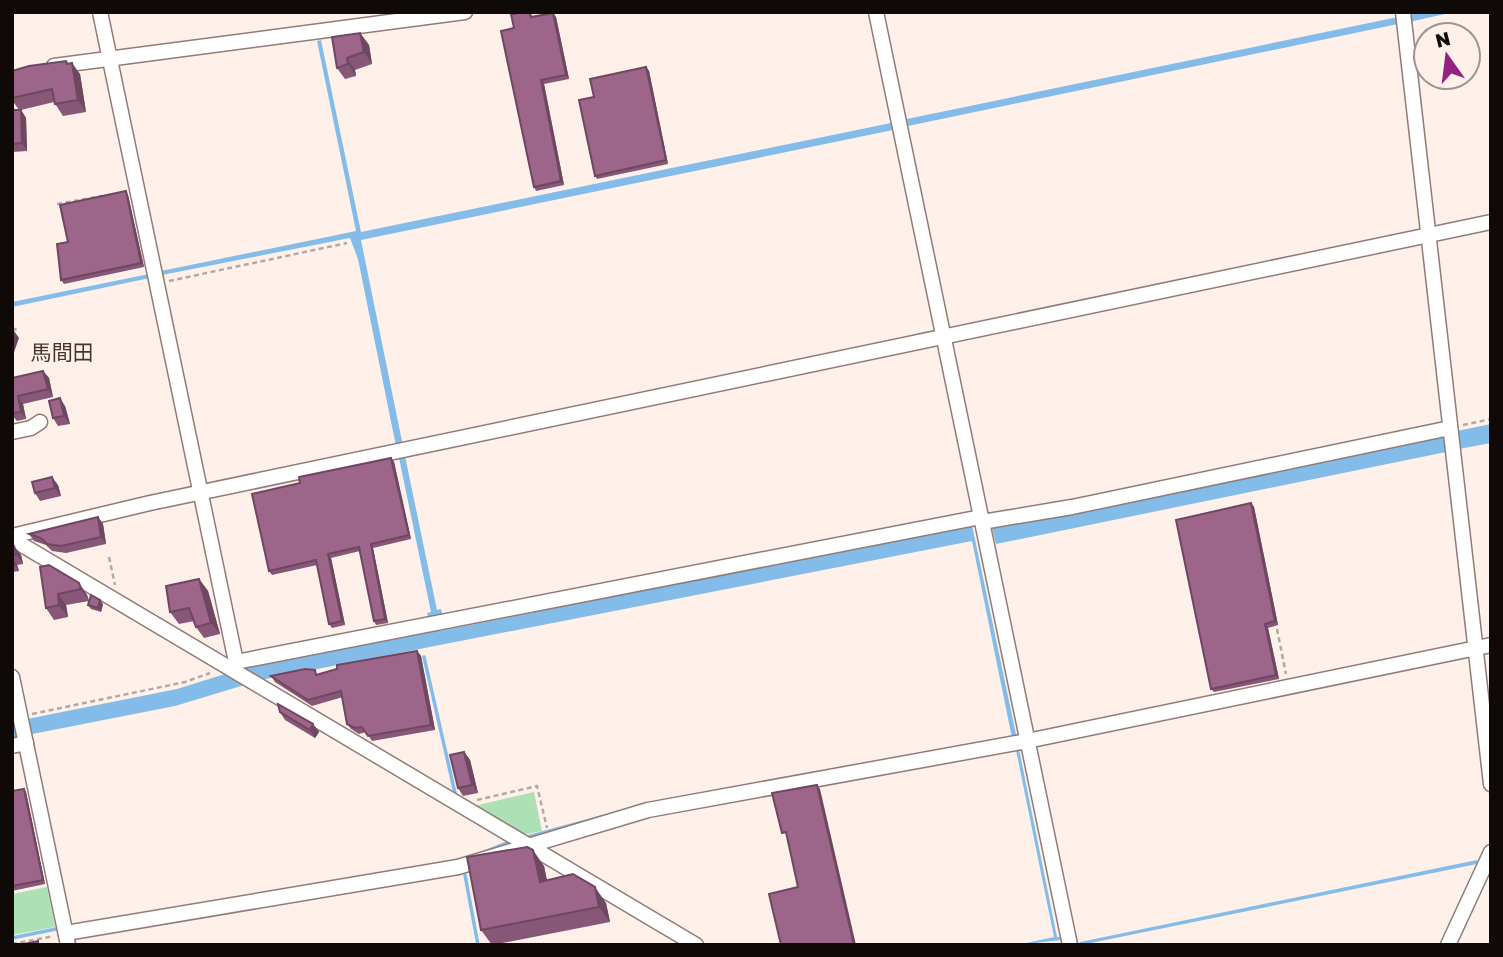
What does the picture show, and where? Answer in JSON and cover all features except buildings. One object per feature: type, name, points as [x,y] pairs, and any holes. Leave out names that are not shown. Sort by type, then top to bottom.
[{"type":"street","points":[[100,12],[200,494],[231,667]]},
{"type":"street","points":[[37,68],[465,12]]},
{"type":"street","points":[[876,12],[1070,945]]},
{"type":"street","points":[[1403,12],[1491,784]]},
{"type":"street","points":[[12,537],[200,494],[1491,222]]},
{"type":"street","points":[[12,432],[32,428],[40,422]]},
{"type":"street","points":[[231,667],[982,521],[1072,507],[1450,428]]},
{"type":"street","points":[[12,537],[696,945]]},
{"type":"street","points":[[12,677],[21,717],[19,745],[67,939],[458,867],[648,810],[1027,741],[1491,645]]},
{"type":"street","points":[[1448,945],[1491,852]]},
{"type":"path","points":[[57,204],[110,194]]},
{"type":"path","points":[[156,284],[347,243]]},
{"type":"path","points":[[1450,428],[1491,419]]},
{"type":"path","points":[[109,557],[118,602]]},
{"type":"path","points":[[1277,629],[1288,687]]},
{"type":"path","points":[[21,717],[185,682],[231,667]]},
{"type":"path","points":[[459,804],[537,786],[550,838]]},
{"type":"path","points":[[12,944],[67,939]]},
{"type":"green space","points":[[534,792],[542,831],[522,835],[474,806]]},
{"type":"green space","points":[[47,887],[55,927],[12,935],[12,894]]},
{"type":"water","points":[[1421,12],[1454,12],[1409,22],[1408,15]]},
{"type":"water","points":[[1398,17],[1398,24],[908,126],[907,119]]},
{"type":"water","points":[[321,40],[361,232],[891,123],[893,130],[361,240],[403,446],[396,446],[358,259],[350,238],[162,275],[161,271],[356,231],[317,41]]},
{"type":"water","points":[[149,274],[150,278],[12,307],[12,302]]},
{"type":"water","points":[[1491,424],[1491,443],[1459,449],[1457,431]]},
{"type":"water","points":[[1444,433],[1446,452],[996,544],[992,528]]},
{"type":"water","points":[[405,456],[437,610],[441,609],[443,617],[437,619],[440,631],[972,525],[1017,739],[1012,738],[972,541],[261,680],[175,706],[12,738],[12,722],[177,689],[241,669],[247,664],[436,631],[435,619],[429,620],[427,613],[431,612],[399,458]]},
{"type":"water","points":[[1019,749],[1057,937],[1061,940],[1017,945],[1054,937],[1016,750]]},
{"type":"water","points":[[1477,860],[1477,864],[1081,945],[1080,942]]},
{"type":"waterway","points":[[914,336],[937,331]]},
{"type":"waterway","points":[[424,657],[455,793]]},
{"type":"waterway","points":[[524,838],[605,816]]},
{"type":"waterway","points":[[482,853],[510,842]]},
{"type":"waterway","points":[[465,875],[478,945]]},
{"type":"waterway","points":[[12,938],[61,928]]},
{"type":"district","name":"馬間田","points":[[62,352]]}]
